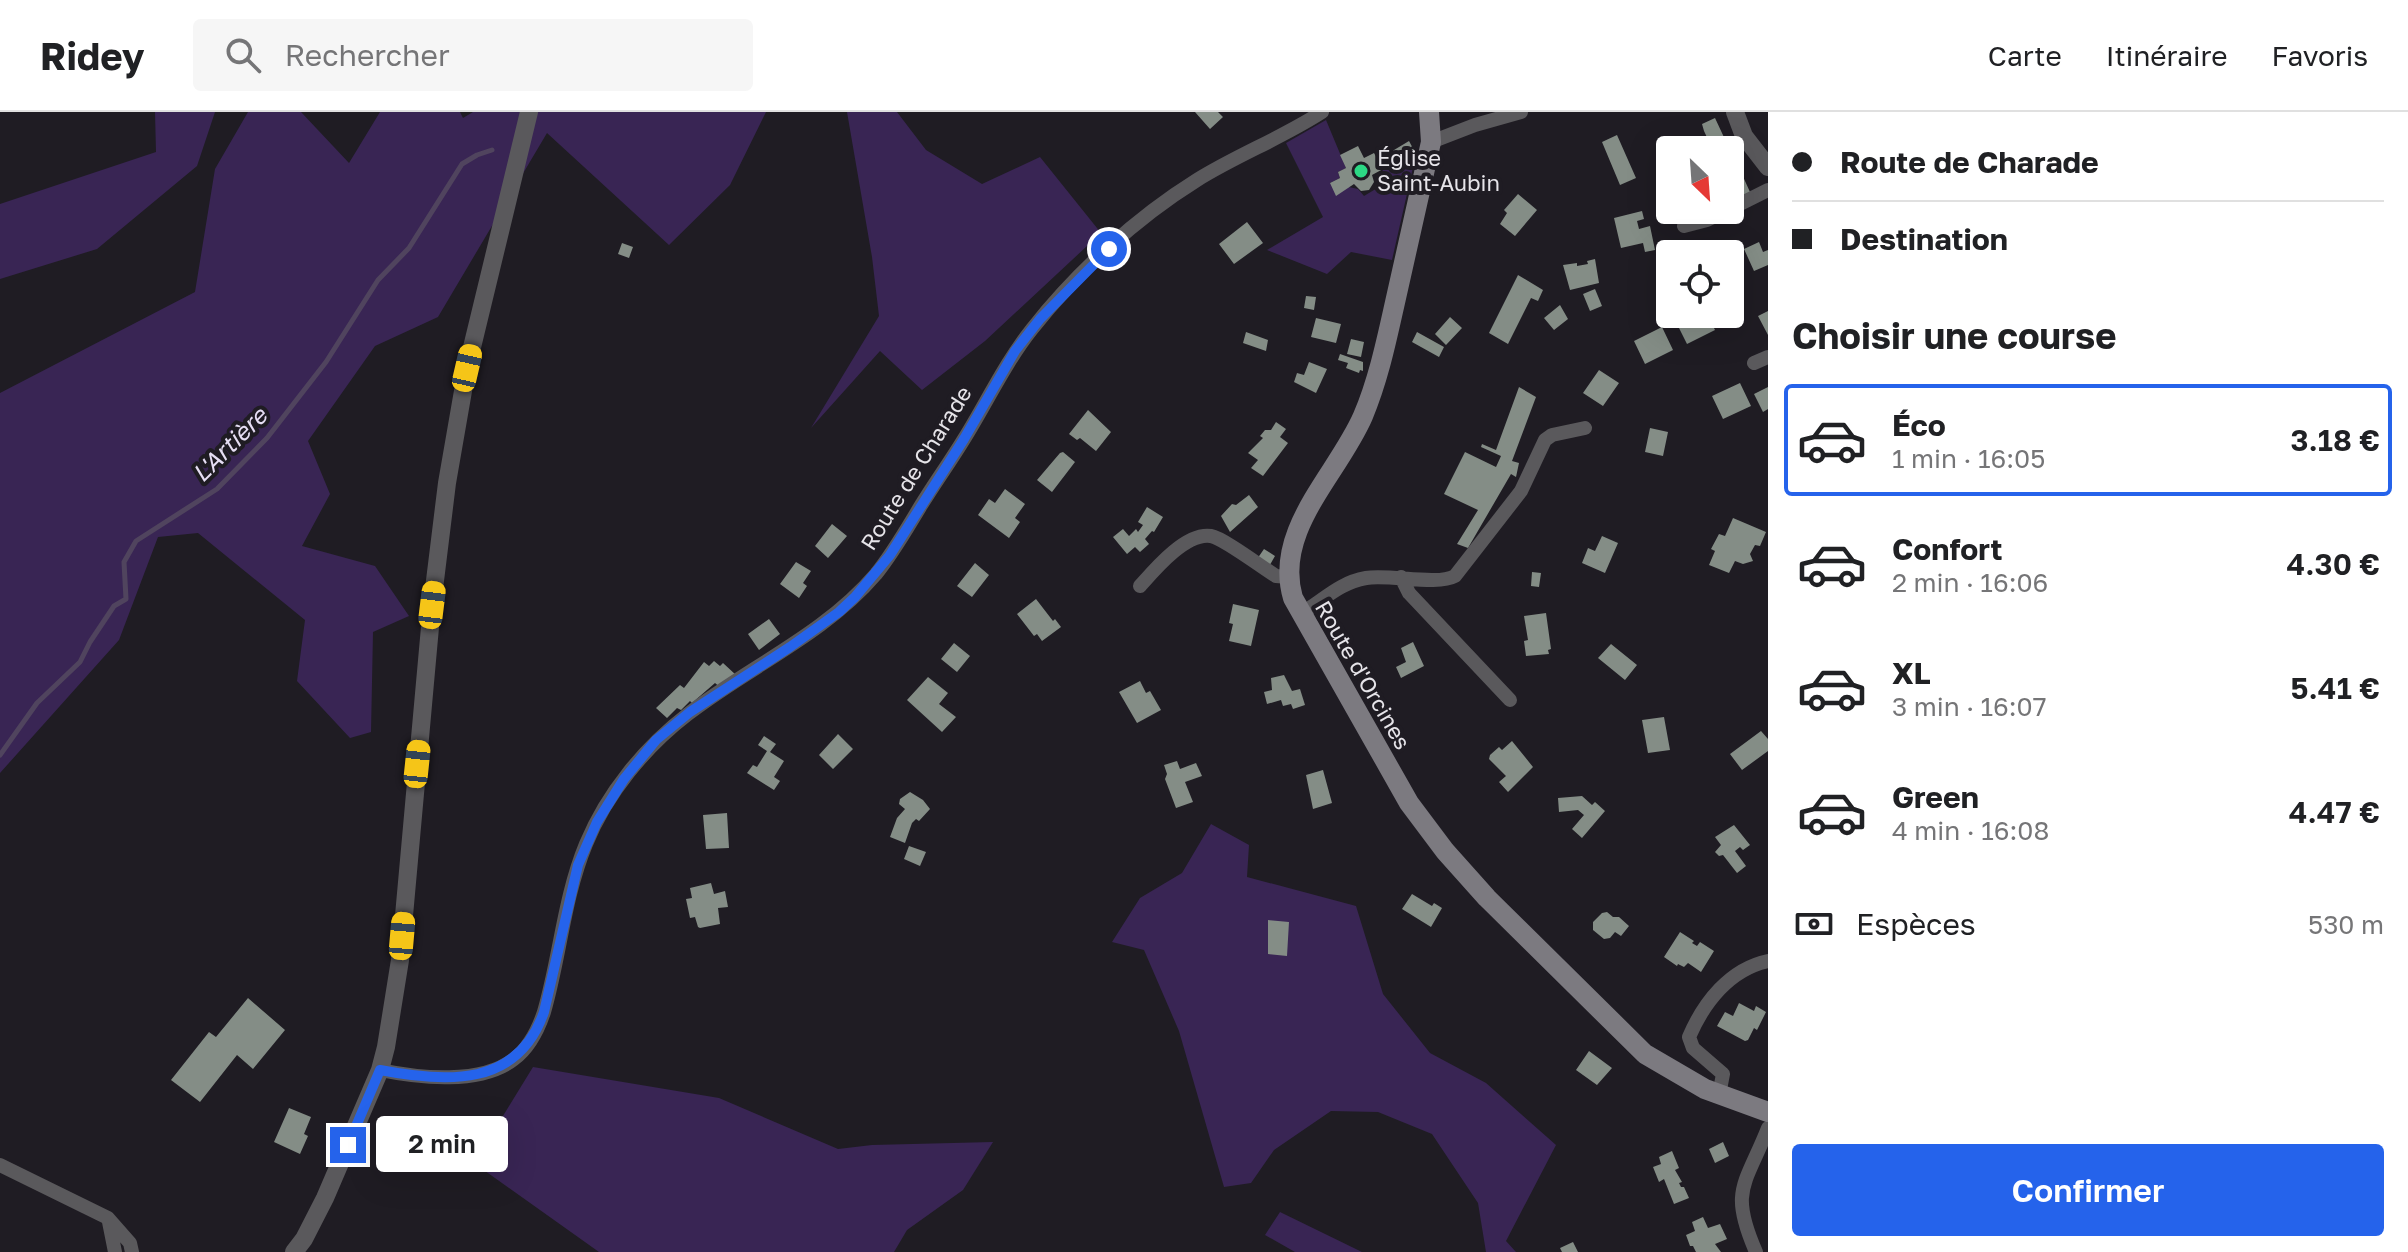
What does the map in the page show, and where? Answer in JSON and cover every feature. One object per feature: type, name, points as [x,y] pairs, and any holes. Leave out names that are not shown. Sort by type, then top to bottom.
[{"type":"main road","name":"Route d'Orcines","points":[[1429,112],[1431,142],[1378,375],[1347,449],[1301,522],[1288,560],[1288,577],[1300,614],[1409,803],[1445,851],[1509,920],[1645,1054],[1719,1095],[1768,1112]]},
{"type":"street","points":[[294,1252],[325,1198],[380,1070],[389,1032],[400,960],[432,605],[447,483],[471,352],[529,112]]},
{"type":"street","name":"Route de Charade","points":[[380,1070],[469,1075],[498,1068],[525,1049],[544,1012],[586,843],[624,779],[656,740],[690,712],[799,641],[855,597],[890,555],[964,439],[1015,351],[1040,319],[1109,249],[1146,216],[1197,180],[1322,112]]},
{"type":"street","points":[[1431,142],[1521,112]]},
{"type":"street","points":[[1735,112],[1744,136],[1768,167]]},
{"type":"street","points":[[1744,202],[1768,190]]},
{"type":"street","points":[[1684,226],[1692,224]]},
{"type":"street","points":[[1300,614],[1346,583],[1385,576],[1443,581],[1455,576],[1521,491],[1545,440],[1552,435],[1585,428]]},
{"type":"street","points":[[1140,586],[1160,563],[1194,537],[1212,536],[1276,576],[1288,577]]},
{"type":"street","points":[[1401,577],[1409,593],[1510,700]]},
{"type":"street","points":[[1719,1095],[1723,1074],[1700,1056],[1689,1042],[1689,1037],[1707,1006],[1732,975],[1768,961]]},
{"type":"street","points":[[1756,1252],[1741,1215],[1740,1202],[1742,1189],[1768,1128]]},
{"type":"street","points":[[0,1165],[108,1218],[130,1243],[132,1252]]},
{"type":"street","points":[[108,1218],[115,1252]]},
{"type":"shaded area","points":[[155,112],[215,112],[197,166],[97,249],[0,279],[0,204],[156,152]]},
{"type":"shaded area","points":[[248,112],[301,112],[349,163],[380,112],[460,112],[463,118],[473,112],[766,112],[730,185],[669,245],[547,133],[438,317],[375,346],[308,441],[330,494],[302,546],[375,566],[409,616],[373,632],[371,732],[350,738],[297,681],[305,620],[198,533],[158,537],[119,640],[0,773],[0,393],[195,292],[215,169]]},
{"type":"shaded area","points":[[847,112],[897,112],[926,150],[982,184],[1040,157],[1101,233],[985,341],[922,390],[880,351],[811,428],[879,316]]},
{"type":"shaded area","points":[[1326,120],[1346,168],[1338,172],[1340,178],[1330,183],[1358,189],[1364,196],[1379,187],[1383,169],[1416,154],[1392,260],[1351,252],[1327,274],[1267,250],[1323,217],[1286,143]]},
{"type":"shaded area","points":[[1211,824],[1249,845],[1247,877],[1356,906],[1383,994],[1430,1053],[1486,1083],[1556,1145],[1506,1241],[1516,1252],[1486,1252],[1478,1203],[1432,1134],[1378,1112],[1331,1111],[1274,1150],[1251,1183],[1224,1187],[1179,1031],[1144,950],[1112,942],[1140,898],[1182,873]]},
{"type":"shaded area","points":[[533,1067],[719,1098],[838,1149],[872,1145],[993,1142],[963,1190],[907,1230],[894,1252],[599,1252],[474,1163]]},
{"type":"shaded area","points":[[1280,1212],[1362,1252],[1295,1252],[1265,1235]]},
{"type":"building","points":[[1195,112],[1218,112],[1223,117],[1210,129]]},
{"type":"building","points":[[1715,118],[1723,136],[1706,136],[1702,124]]},
{"type":"building","points":[[1617,135],[1636,178],[1620,185],[1602,142]]},
{"type":"building","points":[[1409,141],[1416,154],[1395,164],[1389,153]]},
{"type":"building","name":"Église Saint-Aubin","points":[[1358,146],[1364,158],[1374,153],[1383,169],[1372,175],[1374,182],[1369,190],[1361,191],[1354,184],[1336,196],[1330,183],[1340,178],[1338,172],[1346,168],[1340,155]]},
{"type":"building","points":[[1744,179],[1750,192],[1744,195]]},
{"type":"building","points":[[1518,194],[1537,210],[1515,236],[1500,224],[1507,213],[1504,210]]},
{"type":"building","points":[[1642,211],[1644,219],[1637,221],[1639,229],[1650,226],[1655,250],[1645,252],[1643,243],[1621,248],[1614,218]]},
{"type":"building","points":[[1247,222],[1263,243],[1234,264],[1219,244]]},
{"type":"building","points":[[1759,242],[1763,252],[1768,250],[1768,265],[1754,271],[1744,249]]},
{"type":"building","points":[[622,243],[633,247],[629,258],[618,254]]},
{"type":"building","points":[[1595,259],[1599,283],[1570,290],[1563,265],[1588,264],[1587,261]]},
{"type":"building","points":[[1518,275],[1543,290],[1538,301],[1531,298],[1508,344],[1489,333]]},
{"type":"building","points":[[1595,289],[1602,306],[1590,311],[1583,294]]},
{"type":"building","points":[[1306,296],[1316,297],[1314,310],[1304,308]]},
{"type":"building","points":[[1560,305],[1568,319],[1554,330],[1544,318]]},
{"type":"building","points":[[1768,311],[1768,335],[1758,316]]},
{"type":"building","points":[[1450,317],[1462,328],[1446,345],[1435,334]]},
{"type":"building","points":[[1316,318],[1341,324],[1336,343],[1311,337]]},
{"type":"building","points":[[1662,328],[1673,350],[1645,364],[1634,341]]},
{"type":"building","points":[[1679,328],[1714,328],[1715,330],[1687,344]]},
{"type":"building","points":[[1246,332],[1268,340],[1266,351],[1243,343]]},
{"type":"building","points":[[1417,332],[1444,347],[1439,357],[1412,342]]},
{"type":"building","points":[[1351,339],[1364,342],[1361,357],[1347,354]]},
{"type":"building","points":[[1340,354],[1363,362],[1363,371],[1359,373],[1346,368],[1348,363],[1338,360]]},
{"type":"building","points":[[1309,362],[1327,369],[1316,393],[1294,382],[1297,373],[1304,375]]},
{"type":"building","points":[[1599,370],[1619,383],[1603,406],[1583,393]]},
{"type":"building","points":[[1740,383],[1751,406],[1723,419],[1712,396]]},
{"type":"building","points":[[1519,387],[1536,397],[1512,461],[1519,463],[1516,477],[1511,474],[1468,548],[1457,544],[1478,510],[1444,494],[1465,452],[1496,467],[1501,456],[1481,447],[1482,444],[1496,450]]},
{"type":"building","points":[[1768,387],[1768,409],[1763,412],[1754,394]]},
{"type":"building","points":[[1088,410],[1111,432],[1096,451],[1080,438],[1077,440],[1069,434]]},
{"type":"building","points":[[1276,422],[1286,429],[1280,437],[1288,443],[1263,476],[1251,468],[1258,460],[1248,453],[1263,438],[1260,436],[1265,430],[1271,430]]},
{"type":"building","points":[[1650,428],[1668,432],[1663,456],[1645,452]]},
{"type":"building","points":[[1063,452],[1075,462],[1052,492],[1037,480]]},
{"type":"building","points":[[1005,489],[1025,504],[1015,518],[1020,522],[1009,538],[978,515],[989,499],[995,503]]},
{"type":"building","points":[[1249,495],[1258,507],[1230,532],[1221,516],[1232,504],[1236,505]]},
{"type":"building","points":[[1147,507],[1163,517],[1154,532],[1145,539],[1149,544],[1140,552],[1135,547],[1127,554],[1113,537],[1123,529],[1129,536],[1136,529],[1138,532],[1143,525],[1138,522]]},
{"type":"building","points":[[1733,518],[1766,532],[1760,546],[1755,545],[1750,554],[1753,561],[1743,564],[1735,561],[1729,573],[1709,565],[1715,551],[1711,549],[1719,534],[1725,536]]},
{"type":"building","points":[[832,524],[847,536],[828,558],[815,546]]},
{"type":"building","points":[[1602,536],[1618,543],[1605,573],[1582,563],[1588,548],[1595,551]]},
{"type":"building","points":[[1264,549],[1275,556],[1267,570],[1255,562]]},
{"type":"building","points":[[796,562],[811,571],[803,583],[807,586],[799,598],[780,584]]},
{"type":"building","points":[[975,563],[989,575],[972,597],[957,586]]},
{"type":"building","points":[[1532,572],[1541,573],[1539,587],[1531,586]]},
{"type":"building","points":[[1036,599],[1061,627],[1042,641],[1037,634],[1034,636],[1017,614]]},
{"type":"building","points":[[1233,604],[1259,610],[1251,646],[1229,641]]},
{"type":"building","points":[[1546,613],[1549,654],[1526,656],[1524,641],[1528,640],[1524,616]]},
{"type":"building","points":[[769,619],[780,634],[759,650],[748,634]]},
{"type":"building","points":[[1413,642],[1424,666],[1401,678],[1396,667],[1406,662],[1401,648]]},
{"type":"building","points":[[954,643],[970,656],[957,672],[941,659]]},
{"type":"building","points":[[1611,644],[1637,665],[1625,680],[1598,658]]},
{"type":"building","points":[[714,661],[720,666],[723,663],[736,675],[722,689],[715,683],[692,703],[690,701],[681,710],[677,708],[667,718],[656,708],[680,685],[684,688],[704,662],[709,666]]},
{"type":"building","points":[[1284,675],[1292,691],[1300,689],[1305,705],[1293,709],[1291,704],[1283,706],[1281,700],[1267,704],[1264,692],[1272,690],[1271,678]]},
{"type":"building","points":[[928,677],[948,693],[939,704],[956,717],[942,732],[907,700]]},
{"type":"building","points":[[1140,681],[1161,710],[1137,723],[1119,692]]},
{"type":"building","points":[[1664,717],[1670,750],[1648,753],[1642,720]]},
{"type":"building","points":[[1761,731],[1768,739],[1768,751],[1742,770],[1730,754]]},
{"type":"building","points":[[838,734],[853,749],[833,769],[819,755]]},
{"type":"building","points":[[764,736],[776,744],[770,752],[784,761],[774,777],[780,781],[774,790],[747,773],[753,765],[757,767],[767,751],[758,745]]},
{"type":"building","points":[[1512,741],[1533,767],[1508,792],[1499,782],[1506,776],[1489,759],[1499,747],[1502,750]]},
{"type":"building","points":[[1177,761],[1180,769],[1196,763],[1202,776],[1185,782],[1193,802],[1176,808],[1165,779],[1164,765]]},
{"type":"building","points":[[1323,770],[1332,803],[1313,809],[1306,775]]},
{"type":"building","points":[[910,792],[930,809],[919,821],[916,819],[912,823],[905,843],[890,837],[897,818],[905,809],[899,804],[900,799]]},
{"type":"building","points":[[1582,796],[1605,811],[1582,838],[1572,829],[1584,815],[1578,810],[1559,812],[1558,798]]},
{"type":"building","points":[[727,813],[729,848],[706,849],[703,815]]},
{"type":"building","points":[[1734,825],[1750,845],[1735,851],[1746,866],[1737,873],[1723,855],[1715,852],[1721,845],[1715,837]]},
{"type":"building","points":[[909,846],[926,852],[920,866],[904,859]]},
{"type":"building","points":[[711,883],[714,894],[725,891],[728,907],[718,908],[720,924],[700,928],[695,917],[690,918],[686,899],[692,898],[690,888]]},
{"type":"building","points":[[1412,894],[1432,906],[1434,903],[1442,908],[1431,927],[1402,909]]},
{"type":"building","points":[[1607,912],[1629,926],[1621,936],[1615,932],[1604,939],[1593,930],[1593,922]]},
{"type":"building","points":[[1268,920],[1289,922],[1287,956],[1268,954]]},
{"type":"building","points":[[1680,932],[1697,946],[1700,942],[1714,951],[1701,972],[1688,963],[1684,967],[1677,966],[1664,957]]},
{"type":"building","points":[[248,998],[285,1030],[253,1069],[237,1055],[200,1102],[171,1080],[209,1032],[216,1037]]},
{"type":"building","points":[[1739,1003],[1754,1011],[1756,1006],[1766,1012],[1757,1030],[1754,1028],[1745,1041],[1717,1026],[1725,1012],[1733,1016]]},
{"type":"building","points":[[1589,1051],[1612,1068],[1597,1085],[1576,1070]]},
{"type":"building","points":[[289,1108],[311,1117],[304,1134],[308,1136],[300,1154],[274,1142]]},
{"type":"building","points":[[1723,1142],[1729,1156],[1715,1163],[1709,1149]]},
{"type":"building","points":[[1672,1151],[1679,1168],[1675,1170],[1682,1182],[1679,1183],[1689,1198],[1674,1204],[1664,1179],[1659,1182],[1653,1167],[1661,1164],[1659,1157]]},
{"type":"building","points":[[1703,1217],[1708,1228],[1720,1224],[1727,1239],[1715,1244],[1721,1252],[1696,1252],[1690,1246],[1686,1235],[1695,1231],[1692,1222]]},
{"type":"building","points":[[1573,1242],[1578,1252],[1562,1252],[1560,1248]]},
{"type":"waterway","name":"L'Artière","points":[[0,755],[37,703],[80,662],[114,606],[126,599],[124,562],[136,541],[217,489],[267,438],[326,362],[378,280],[409,248],[462,164],[492,150]]},
{"type":"place","name":"Église Saint-Aubin","points":[[1361,171]]},
{"type":"route","points":[[348,1145],[380,1070],[444,1076],[469,1075],[498,1068],[525,1049],[539,1026],[552,986],[566,914],[586,843],[624,779],[656,740],[690,712],[790,647],[855,597],[890,555],[964,439],[1015,351],[1040,319],[1109,249]]}]
